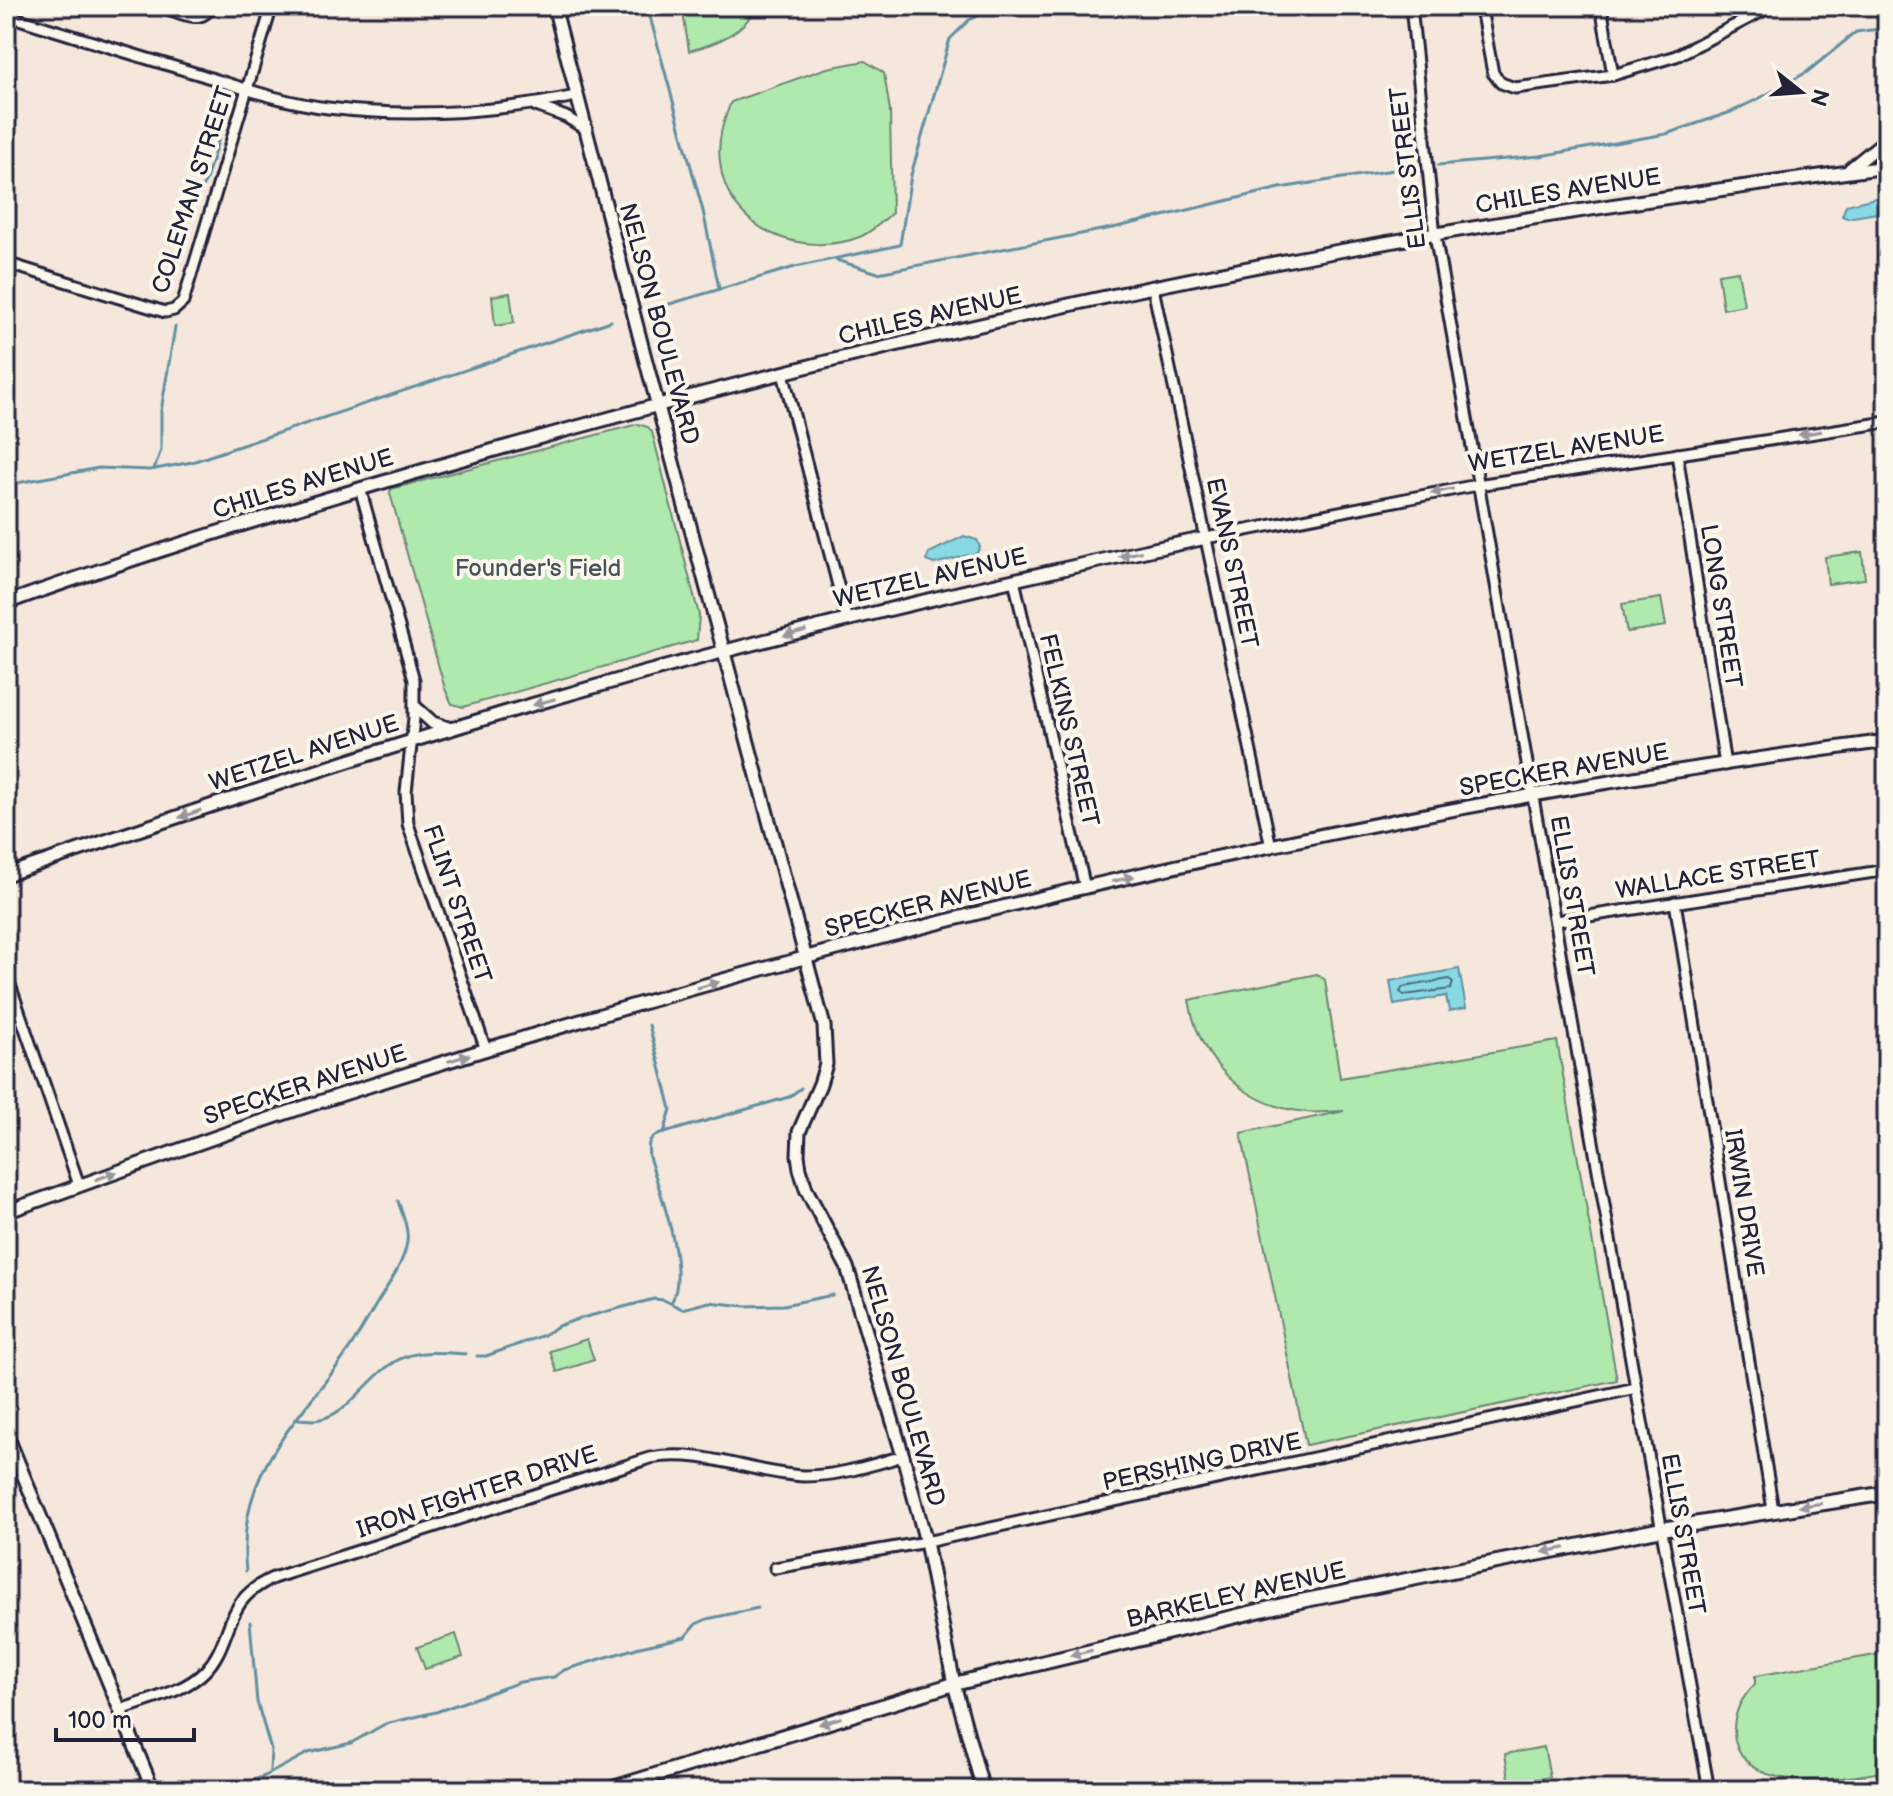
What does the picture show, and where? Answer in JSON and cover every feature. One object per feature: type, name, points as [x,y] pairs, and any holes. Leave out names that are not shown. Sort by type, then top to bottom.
[{"type":"main road","name":"BARKELEY AVENUE","points":[[606,1790],[954,1684],[1291,1603],[1662,1529],[1887,1493]]},
{"type":"street","points":[[160,6],[198,18],[206,15],[211,6]]},
{"type":"street","name":"COLEMAN STREET","points":[[6,263],[165,312],[178,308],[272,6]]},
{"type":"street","name":"NELSON BOULEVARD","points":[[554,6],[824,1026],[827,1054],[823,1076],[799,1132],[800,1169],[806,1189],[847,1267],[903,1456],[926,1542],[954,1684],[983,1790]]},
{"type":"street","name":"ELLIS STREET","points":[[1411,6],[1435,235],[1709,1790]]},
{"type":"street","points":[[1485,6],[1482,14],[1493,73],[1501,83],[1515,88],[1613,75],[1676,56],[1772,6]]},
{"type":"street","points":[[1601,6],[1613,75]]},
{"type":"street","points":[[6,15],[247,89],[324,108],[387,113],[463,113],[576,96]]},
{"type":"street","points":[[533,104],[584,128]]},
{"type":"street","points":[[1840,173],[1862,161],[1887,139]]},
{"type":"street","name":"CHILES AVENUE","points":[[6,603],[116,563],[360,488],[657,404],[783,373],[1153,288],[1435,235],[1887,167]]},
{"type":"street","name":"EVANS STREET","points":[[1153,288],[1271,847]]},
{"type":"street","points":[[783,373],[847,620]]},
{"type":"street","name":"WETZEL AVENUE","points":[[6,875],[451,729],[847,620],[1206,538],[1477,485],[1887,422]]},
{"type":"street","name":"LONG STREET","points":[[1677,454],[1725,765]]},
{"type":"street","name":"FLINT STREET","points":[[360,488],[414,680],[415,707],[406,792],[408,824],[486,1050]]},
{"type":"street","name":"FELKINS STREET","points":[[1014,580],[1085,888]]},
{"type":"street","points":[[415,707],[433,723],[451,729]]},
{"type":"street","name":"SPECKER AVENUE","points":[[6,1212],[305,1107],[486,1050],[805,958],[1085,888],[1271,847],[1534,796],[1887,741]]},
{"type":"street","name":"WALLACE STREET","points":[[1556,921],[1887,870]]},
{"type":"street","name":"IRWIN DRIVE","points":[[1675,902],[1773,1510]]},
{"type":"street","points":[[6,973],[79,1185]]},
{"type":"street","name":"PERSHING DRIVE","points":[[775,1568],[926,1542],[1636,1388]]},
{"type":"street","points":[[6,1433],[152,1786],[131,1790]]},
{"type":"street","name":"IRON FIGHTER DRIVE","points":[[121,1710],[183,1686],[204,1673],[244,1597],[256,1586],[273,1578],[650,1458],[694,1455],[805,1476],[843,1472],[903,1456]]},
{"type":"green space","points":[[682,6],[758,6],[745,23],[729,36],[689,51]]},
{"type":"green space","points":[[865,61],[884,73],[890,111],[892,213],[862,236],[816,244],[772,234],[752,222],[737,206],[725,186],[720,162],[721,131],[731,102],[827,68]]},
{"type":"green space","points":[[1738,271],[1744,305],[1723,309],[1718,274]]},
{"type":"green space","points":[[510,293],[514,323],[495,326],[492,296]]},
{"type":"green space","name":"Founder's Field","points":[[638,424],[652,432],[699,615],[697,640],[463,707],[452,704],[445,689],[391,489]]},
{"type":"green space","points":[[1862,552],[1865,579],[1828,584],[1825,557]]},
{"type":"green space","points":[[1661,598],[1666,626],[1627,632],[1622,604]]},
{"type":"green space","points":[[1317,974],[1325,980],[1340,1078],[1557,1041],[1617,1380],[1306,1445],[1241,1133],[1344,1111],[1311,1113],[1284,1108],[1244,1090],[1214,1061],[1194,1022],[1189,1000]]},
{"type":"green space","points":[[587,1339],[594,1360],[557,1372],[550,1351]]},
{"type":"green space","points":[[456,1634],[463,1657],[425,1669],[417,1647]]},
{"type":"green space","points":[[1887,1653],[1887,1771],[1845,1778],[1798,1780],[1758,1770],[1744,1758],[1735,1740],[1734,1724],[1741,1703],[1755,1684],[1755,1676]]},
{"type":"green space","points":[[1544,1747],[1550,1777],[1510,1784],[1505,1754]]},
{"type":"water","points":[[1879,197],[1887,201],[1887,210],[1847,218],[1842,216],[1846,205]]},
{"type":"water","points":[[964,536],[977,540],[980,547],[977,553],[934,564],[926,561],[929,553]]},
{"type":"water","points":[[1459,969],[1466,1008],[1449,1011],[1446,996],[1394,1005],[1390,981]]},
{"type":"waterway","points":[[647,6],[703,211],[719,288]]},
{"type":"waterway","points":[[656,308],[795,267],[900,245],[911,175],[950,39],[969,20],[998,6]]},
{"type":"waterway","points":[[1438,165],[1540,156],[1666,134],[1731,112],[1764,96],[1807,72],[1856,32],[1887,28]]},
{"type":"waterway","points":[[186,229],[190,204],[205,183],[231,99]]},
{"type":"waterway","points":[[836,260],[878,273],[1117,227],[1280,188],[1412,167]]},
{"type":"waterway","points":[[6,485],[99,468],[150,470],[192,462],[611,321]]},
{"type":"waterway","points":[[154,469],[161,450],[161,411],[175,327]]},
{"type":"waterway","points":[[649,1025],[671,1109],[664,1133]]},
{"type":"waterway","points":[[671,1303],[676,1289],[675,1252],[666,1210],[649,1157],[650,1141],[657,1135],[789,1097],[801,1088]]},
{"type":"waterway","points":[[246,1571],[245,1538],[249,1509],[270,1459],[284,1435],[349,1350],[403,1258],[407,1232],[398,1201]]},
{"type":"waterway","points":[[477,1356],[486,1356],[544,1335],[578,1319],[654,1299],[664,1300],[682,1309],[709,1302],[745,1306],[784,1305],[833,1295]]},
{"type":"waterway","points":[[296,1419],[315,1420],[339,1411],[382,1371],[405,1357],[428,1353],[466,1354]]},
{"type":"waterway","points":[[227,1790],[265,1776],[308,1753],[351,1743],[385,1724],[436,1712],[520,1682],[554,1677],[564,1670],[640,1647],[685,1637],[696,1624],[707,1619],[758,1608]]},
{"type":"waterway","points":[[250,1622],[257,1702],[271,1750],[270,1771]]}]
